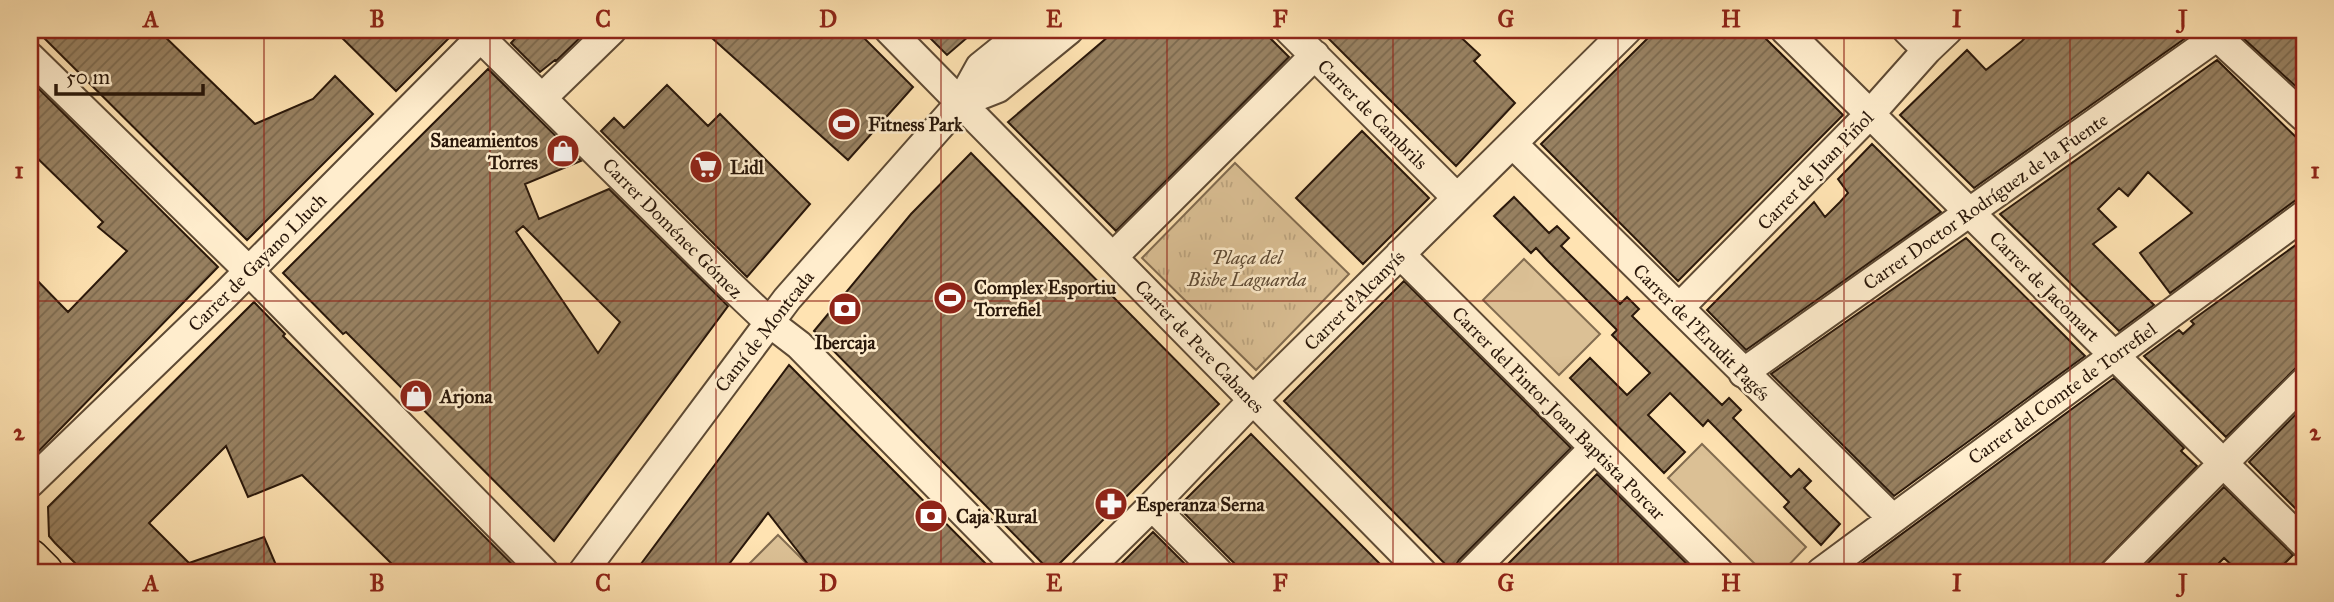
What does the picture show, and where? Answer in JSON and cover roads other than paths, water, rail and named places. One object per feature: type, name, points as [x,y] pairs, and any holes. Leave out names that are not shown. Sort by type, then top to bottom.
[{"type":"main road","points":[[30,558],[44,572]]},
{"type":"street","points":[[542,98],[612,30]]},
{"type":"street","name":"Carrer de Pere Cabanes","points":[[889,30],[1422,572]]},
{"type":"street","name":"Camí de Montcada","points":[[583,572],[769,322],[872,200],[960,103],[980,68],[1027,30]]},
{"type":"street","name":"Camí de Montcada","points":[[960,103],[998,88],[1069,30]]},
{"type":"street","name":"Carrer de Cambrils","points":[[1289,30],[1457,198]]},
{"type":"street","name":"Carrer d'Alcanyís","points":[[1084,572],[1152,506],[1253,400],[1627,30]]},
{"type":"street","name":"Carrer de Jacomart","points":[[1786,30],[2304,542]]},
{"type":"street","points":[[1907,30],[1927,50]]},
{"type":"street","name":"Carrer de Juan Piñol","points":[[1679,308],[1870,114],[1948,30]]},
{"type":"street","points":[[2218,32],[2304,117]]},
{"type":"street","name":"Carrer Doctor Rodríguez de la Fuente","points":[[1743,373],[2218,32]]},
{"type":"street","name":"Carrer Doménec Gómez","points":[[487,36],[542,98],[769,322],[799,345],[1022,572]]},
{"type":"street","name":"Carrer de Gayano Lluch","points":[[30,484],[487,36]]},
{"type":"street","points":[[1113,257],[1314,55]]},
{"type":"street","points":[[30,57],[249,271],[544,572]]},
{"type":"street","name":"Carrer de l'Erudit Pagés","points":[[1513,144],[1892,518]]},
{"type":"street","name":"Carrer del Comte de Torrefiel","points":[[1821,572],[2304,215]]},
{"type":"street","name":"Carrer del Pintor Joan Baptista Porcar","points":[[1400,254],[1718,572]]},
{"type":"street","points":[[2115,572],[2304,382]]},
{"type":"street","points":[[1471,572],[1594,448]]},
{"type":"street","points":[[1152,506],[1218,572]]},
{"type":"place","name":"Fitness Park","points":[[844,124]]},
{"type":"place","name":"Saneamientos Torres","points":[[563,151]]},
{"type":"place","name":"Lidl","points":[[706,167]]},
{"type":"place","name":"Complex Esportiu Torrefiel","points":[[950,298]]},
{"type":"place","name":"Ibercaja","points":[[845,309]]},
{"type":"place","name":"Arjona","points":[[416,396]]},
{"type":"place","name":"Esperanza Serna","points":[[1111,504]]},
{"type":"place","name":"Caja Rural","points":[[931,516]]},
{"type":"park label","name":"Plaça del Bisbe Laguarda","points":[[1247,268]]}]
